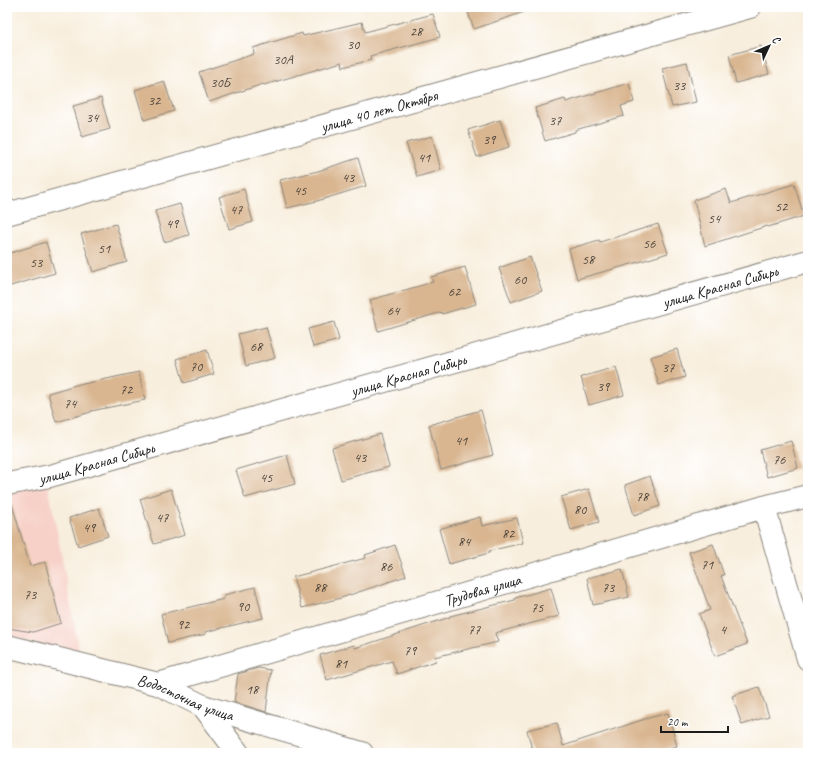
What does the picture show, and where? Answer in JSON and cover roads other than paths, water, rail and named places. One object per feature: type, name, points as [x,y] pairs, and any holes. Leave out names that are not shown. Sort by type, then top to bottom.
[{"type":"street","name":"улица 40 лет Октября","points":[[7,214],[750,7]]},
{"type":"street","name":"улица Красная Сибирь","points":[[7,484],[50,476],[808,261]]},
{"type":"street","name":"Трудовая улица","points":[[158,684],[764,507],[808,496]]},
{"type":"street","points":[[764,507],[808,659]]},
{"type":"street","name":"Водосточная улица","points":[[7,646],[158,684],[203,706],[362,753]]},
{"type":"street","points":[[203,706],[238,753]]}]
